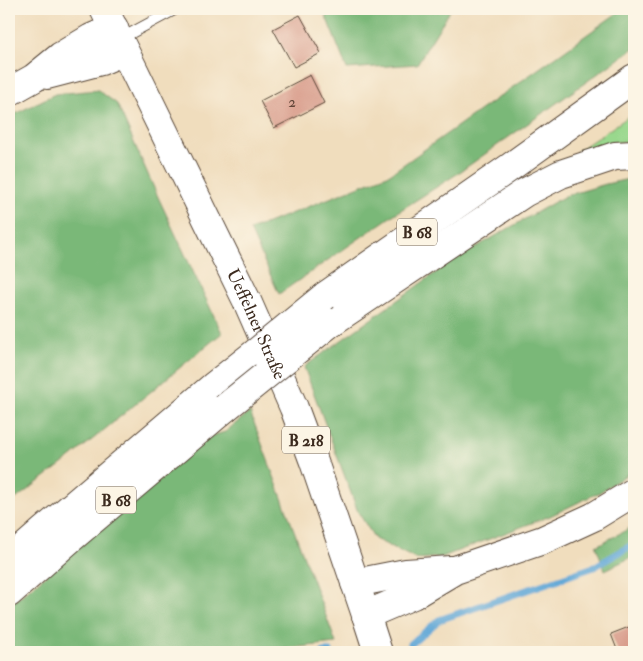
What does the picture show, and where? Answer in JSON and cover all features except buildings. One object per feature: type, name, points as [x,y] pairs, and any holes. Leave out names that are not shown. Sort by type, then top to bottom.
[{"type":"main road","points":[[9,92],[34,78],[101,61],[115,32]]},
{"type":"main road","name":"Ueffelner Straße","points":[[115,32],[248,301],[290,399],[314,462],[378,652]]},
{"type":"main road","name":"B 68","points":[[9,593],[76,534],[325,296],[634,78]]},
{"type":"main road","points":[[330,323],[524,193],[561,174],[616,156],[634,155]]},
{"type":"main road","name":"B 68","points":[[9,561],[43,530],[220,397],[330,323],[508,168]]},
{"type":"main road","points":[[366,615],[413,596],[455,570],[543,540],[593,517],[634,492]]},
{"type":"main road","name":"B 68","points":[[9,546],[43,530]]},
{"type":"main road","points":[[355,583],[406,573],[455,570]]},
{"type":"lane","points":[[115,32],[176,9]]},
{"type":"green space","points":[[323,9],[451,9],[417,64],[347,69]]},
{"type":"green space","points":[[623,9],[634,9],[634,48],[457,174],[396,213],[279,294],[250,230],[390,174]]},
{"type":"green space","points":[[98,90],[117,104],[222,333],[70,458],[9,504],[9,117],[55,94]]},
{"type":"green space","points":[[634,113],[634,142],[612,142],[576,152]]},
{"type":"green space","points":[[634,179],[634,470],[600,492],[550,516],[442,557],[416,559],[375,539],[358,512],[304,367],[452,261],[565,196]]},
{"type":"green space","points":[[250,412],[336,643],[252,652],[9,652],[9,606],[211,436],[225,432]]},
{"type":"green space","points":[[634,526],[634,556],[605,570],[596,546]]},
{"type":"waterway","points":[[411,644],[439,620],[594,567],[634,544]]},
{"type":"waterway","points":[[324,652],[330,652]]}]
